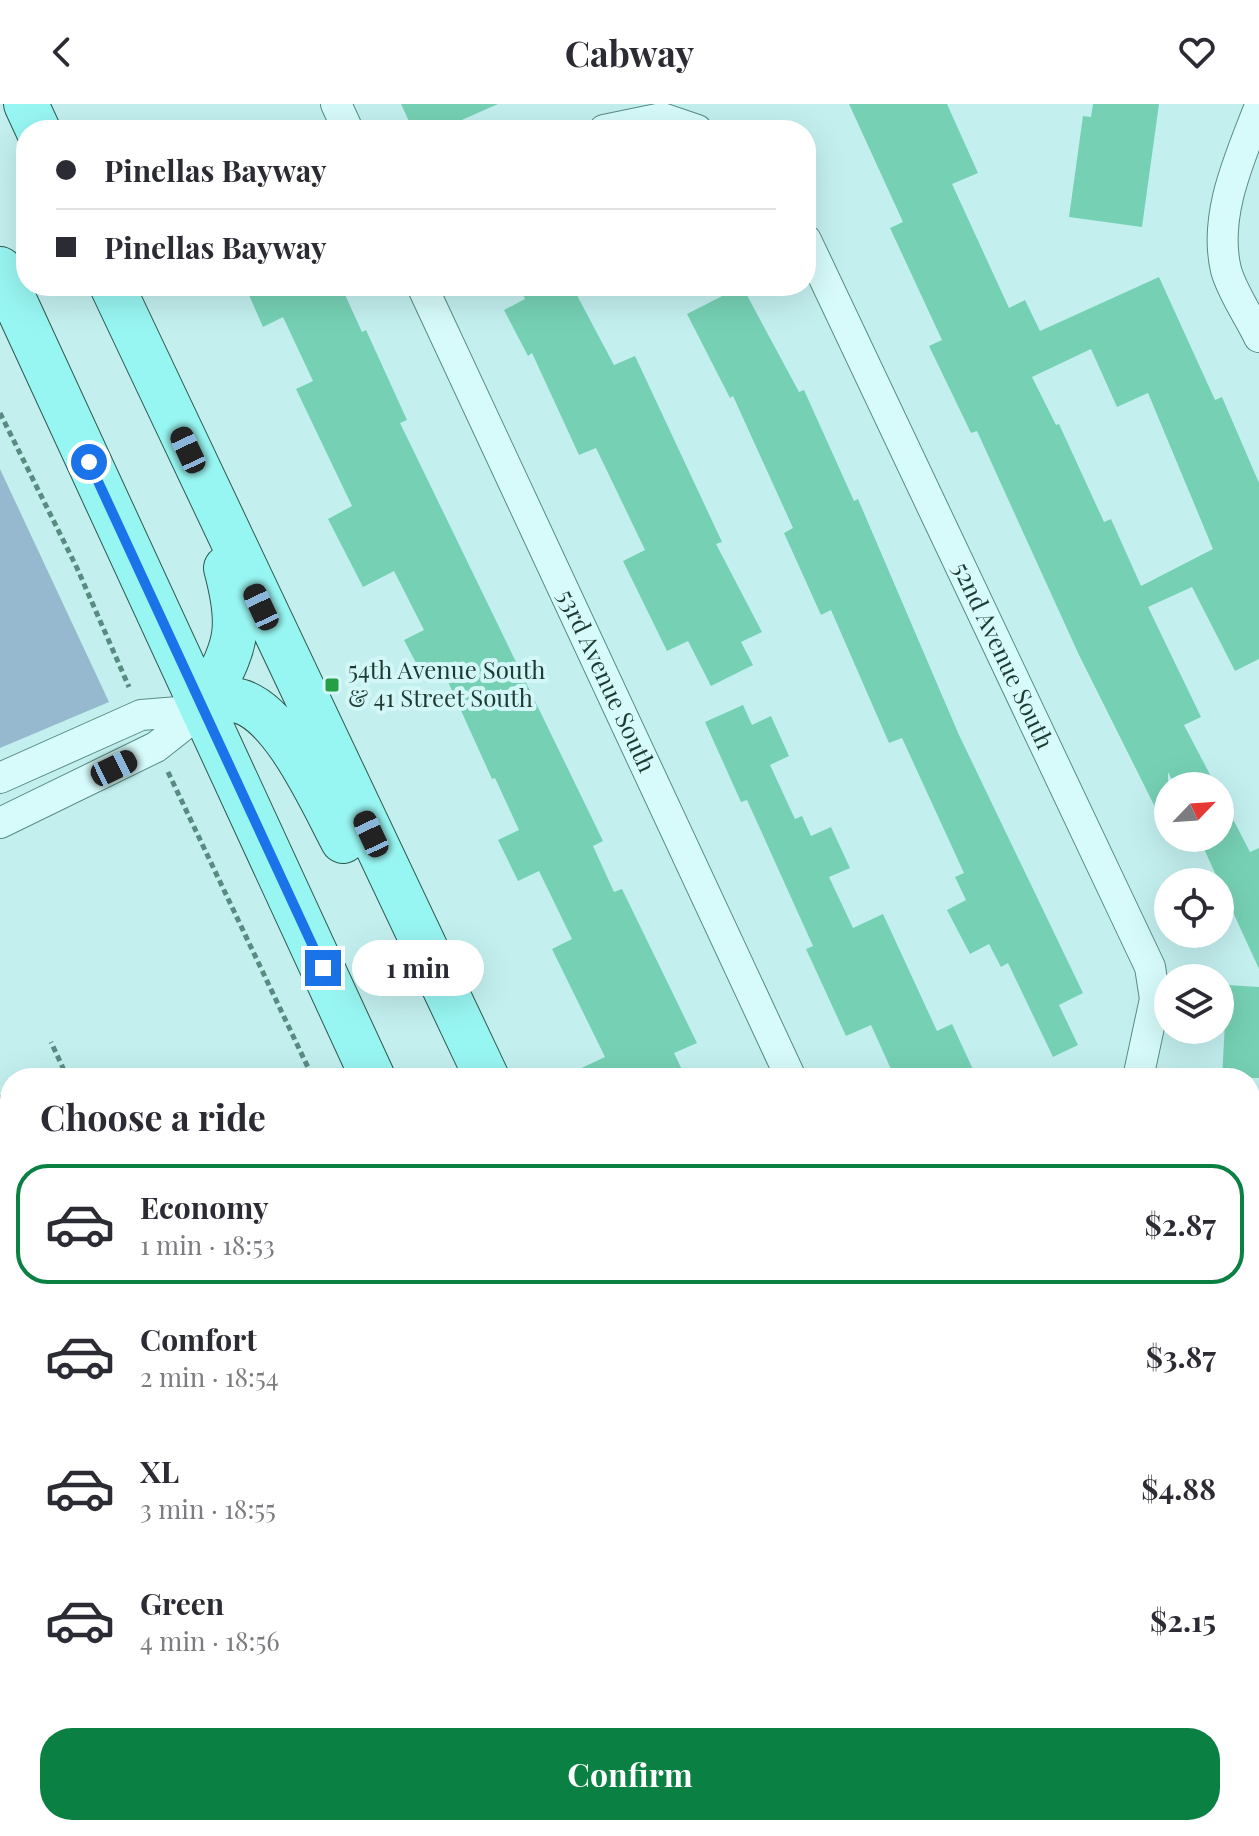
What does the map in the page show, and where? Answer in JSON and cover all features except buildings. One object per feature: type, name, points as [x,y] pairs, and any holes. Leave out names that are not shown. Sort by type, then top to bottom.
[{"type":"main road","points":[[0,269],[368,1068]]},
{"type":"main road","points":[[117,296],[482,1067]]},
{"type":"main road","points":[[201,477],[231,586],[237,629],[233,652],[203,710]]},
{"type":"main road","points":[[203,710],[232,700],[250,707],[287,738],[406,958],[482,1067]]},
{"type":"street","points":[[1259,108],[1238,162],[1225,214],[1226,270],[1259,337]]},
{"type":"street","name":"52nd Avenue South","points":[[816,261],[1150,967],[1155,999],[1140,1068]]},
{"type":"street","name":"53rd Avenue South","points":[[427,296],[786,1068]]},
{"type":"street","points":[[0,778],[141,715],[203,710]]},
{"type":"street","points":[[0,823],[156,747],[203,710]]},
{"type":"path","points":[[51,1042],[63,1068]]},
{"type":"shaded area","points":[[0,469],[109,702],[0,748]]},
{"type":"place","name":"54th Avenue South & 41 Street South","points":[[332,685]]},
{"type":"route","points":[[89,462],[323,968]]}]
